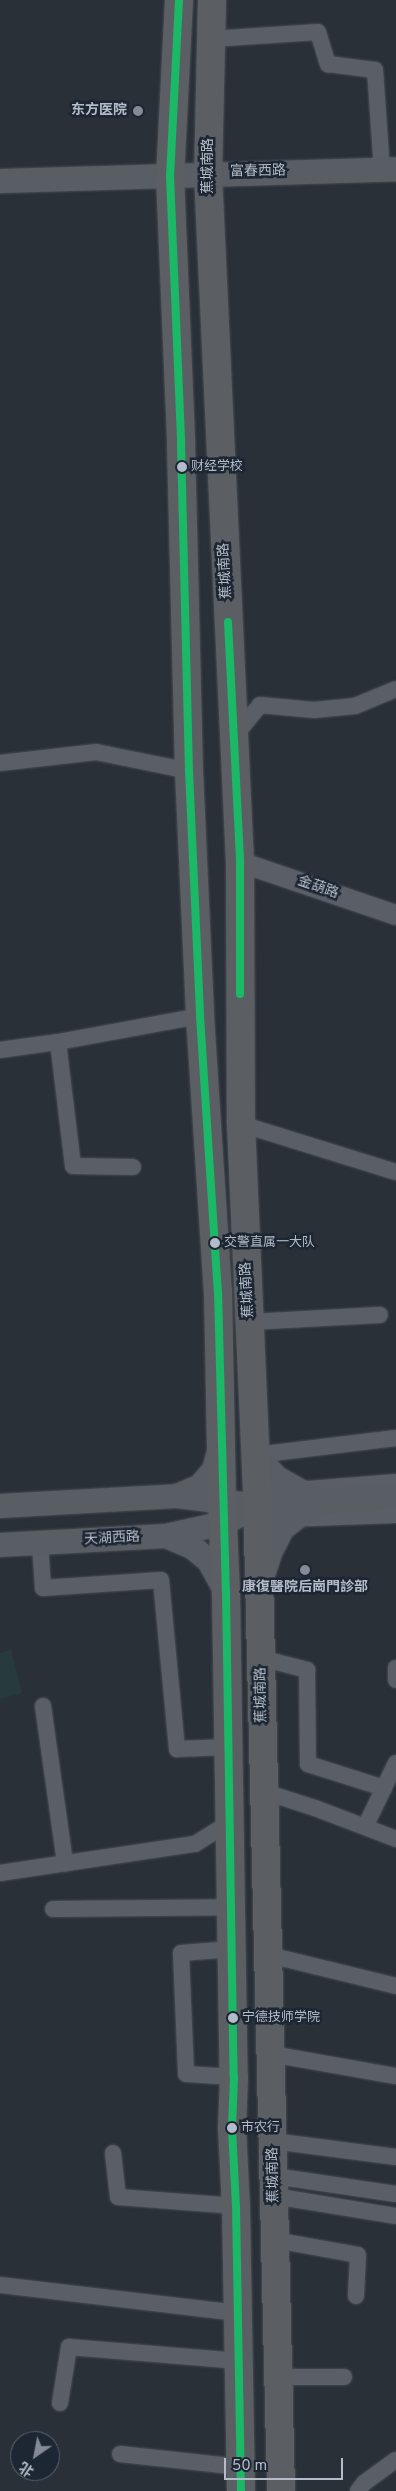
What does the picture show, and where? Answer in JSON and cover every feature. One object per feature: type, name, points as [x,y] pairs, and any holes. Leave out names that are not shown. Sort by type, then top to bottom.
[{"type":"highway","points":[[179,0],[170,176],[181,454],[189,771],[200,1016],[218,1291],[229,1747],[234,2077],[232,2128],[236,2206],[240,2479]]},
{"type":"highway","name":"蕉城南路","points":[[212,0],[208,174],[240,862],[241,1124],[260,1585],[281,2491]]},
{"type":"main road","name":"富春西路","points":[[0,181],[389,169]]},
{"type":"main road","points":[[0,1506],[177,1496],[200,1486],[214,1470],[222,1434]]},
{"type":"main road","points":[[256,1455],[278,1478],[318,1501]]},
{"type":"main road","points":[[177,1496],[223,1512]]},
{"type":"main road","points":[[257,1506],[396,1496]]},
{"type":"main road","points":[[260,1585],[270,1552],[283,1528],[318,1501]]},
{"type":"main road","name":"天湖西路","points":[[0,1546],[166,1536],[223,1512],[257,1506]]},
{"type":"main road","points":[[166,1536],[192,1547],[209,1561],[226,1592]]},
{"type":"street","points":[[212,39],[318,32],[328,64],[375,70],[389,169]]},
{"type":"street","points":[[234,737],[260,705],[314,710],[355,706],[396,689]]},
{"type":"street","points":[[0,763],[96,752],[189,771]]},
{"type":"street","name":"金葫路","points":[[240,862],[396,915]]},
{"type":"street","points":[[0,1050],[58,1042],[200,1016]]},
{"type":"street","points":[[58,1042],[73,1166],[133,1167]]},
{"type":"street","points":[[241,1124],[396,1172]]},
{"type":"street","points":[[249,1322],[380,1316]]},
{"type":"street","points":[[256,1455],[396,1438]]},
{"type":"street","points":[[257,1506],[296,1490],[396,1482]]},
{"type":"street","points":[[257,1506],[295,1519],[396,1515]]},
{"type":"street","points":[[40,1543],[44,1588],[161,1580],[177,1749],[229,1747]]},
{"type":"street","points":[[261,1658],[308,1670],[308,1764],[384,1788]]},
{"type":"street","points":[[396,1668],[396,1680]]},
{"type":"street","points":[[43,1706],[65,1863]]},
{"type":"street","points":[[365,1827],[396,1764]]},
{"type":"street","points":[[265,1792],[315,1808],[396,1839]]},
{"type":"street","points":[[0,1873],[195,1844],[230,1822]]},
{"type":"street","points":[[53,1909],[231,1907]]},
{"type":"street","points":[[232,1949],[182,1953],[186,2074],[234,2077]]},
{"type":"street","points":[[269,1955],[396,1986]]},
{"type":"street","points":[[271,2054],[396,2076]]},
{"type":"street","points":[[273,2141],[396,2158]]},
{"type":"street","points":[[113,2153],[118,2197],[236,2206]]},
{"type":"street","points":[[274,2186],[396,2194]]},
{"type":"street","points":[[274,2186],[396,2216]]},
{"type":"street","points":[[275,2240],[358,2255],[356,2296]]},
{"type":"street","points":[[0,2285],[238,2313]]},
{"type":"street","points":[[60,2403],[69,2347],[238,2361]]},
{"type":"street","points":[[278,2377],[344,2377]]},
{"type":"street","points":[[120,2454],[240,2479]]},
{"type":"street","points":[[358,2491],[364,2483],[396,2460]]},
{"type":"green space","points":[[11,1650],[22,1693],[0,1699],[0,1653]]},
{"type":"transit line","points":[[179,0],[170,176],[181,444],[189,771],[200,1016],[218,1291],[226,1592],[234,2077],[232,2128],[236,2206],[241,2491]]},
{"type":"transit line","points":[[228,622],[240,862],[240,994]]},
{"type":"place","name":"东方医院","points":[[138,111]]},
{"type":"place","name":"财经学校","points":[[182,467]]},
{"type":"place","name":"交警直属一大队","points":[[215,1243]]},
{"type":"place","name":"康復醫院后崗門診部","points":[[305,1570]]},
{"type":"place","name":"宁德技师学院","points":[[233,2018]]},
{"type":"place","name":"市农行","points":[[232,2128]]}]
